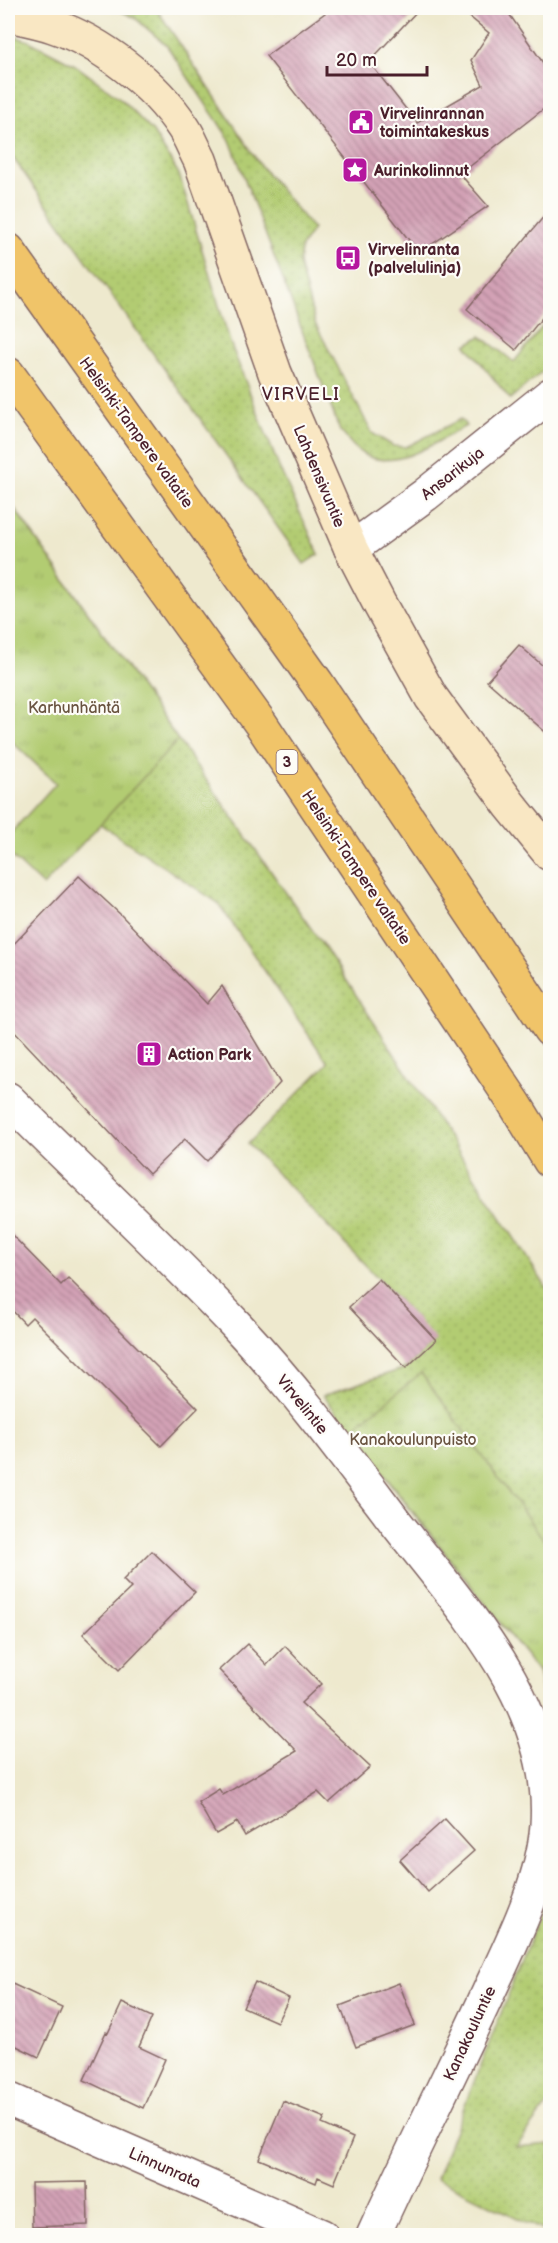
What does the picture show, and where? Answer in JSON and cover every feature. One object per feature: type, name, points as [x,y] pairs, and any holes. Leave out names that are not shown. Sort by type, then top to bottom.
[{"type":"highway","name":"Helsinki-Tampere valtatie","points":[[8,250],[317,683],[550,1030]]},
{"type":"highway","name":"Helsinki-Tampere valtatie","points":[[8,374],[261,723],[508,1094],[550,1161]]},
{"type":"main road","name":"Lahdensivuntie","points":[[8,15],[54,26],[88,42],[126,67],[161,98],[183,127],[200,160],[275,374],[351,549],[431,697],[550,854]]},
{"type":"street","name":"Ansarikuja","points":[[351,549],[424,495],[550,395]]},
{"type":"street","name":"Virvelintie","points":[[8,1099],[237,1327],[279,1374],[461,1605],[510,1678],[530,1722],[543,1767],[547,1825]]},
{"type":"street","name":"Kanakouluntie","points":[[373,2235],[509,1948],[534,1882],[543,1852],[547,1825]]},
{"type":"street","name":"Linnunrata","points":[[8,2099],[322,2235]]},
{"type":"green space","points":[[115,8],[156,8],[261,166],[313,229],[301,247],[299,264],[315,323],[372,433],[393,446],[406,447],[461,419],[466,426],[416,453],[389,460],[376,459],[363,454],[340,431],[230,140],[167,46],[135,18]]},
{"type":"green space","points":[[8,34],[29,41],[75,65],[121,99],[153,132],[179,174],[230,342],[279,467],[319,554],[304,564],[8,151]]},
{"type":"green space","points":[[550,317],[550,365],[510,399],[466,345],[481,336],[514,362]]},
{"type":"green space","points":[[8,499],[332,958],[550,1293],[550,1721],[538,1671],[421,1524],[323,1395],[406,1368],[435,1340],[248,1144],[328,1063],[218,903],[100,824],[8,738]]},
{"type":"green space","name":"Karhunhäntä","points":[[14,508],[178,740],[43,886],[8,853],[8,836],[56,783],[8,738],[8,514]]},
{"type":"green space","name":"Kanakoulunpuisto","points":[[421,1373],[550,1548],[550,1662],[538,1671],[350,1431]]},
{"type":"green space","points":[[550,1889],[550,2102],[516,2147],[550,2144],[550,2234],[436,2178]]},
{"type":"building","points":[[332,8],[420,8],[369,62],[417,123],[483,85],[471,60],[489,33],[459,8],[505,8],[550,73],[550,104],[460,174],[488,206],[419,253],[266,56]]},
{"type":"building","points":[[550,209],[550,308],[516,350],[467,309]]},
{"type":"building","points":[[519,645],[550,672],[550,736],[487,681]]},
{"type":"building","name":"Action Park","points":[[79,876],[121,915],[207,1004],[222,986],[280,1083],[207,1161],[185,1139],[149,1174],[8,1025],[8,950]]},
{"type":"building","points":[[8,1231],[61,1285],[68,1278],[198,1408],[161,1446],[32,1317],[25,1324],[8,1306]]},
{"type":"building","points":[[379,1279],[436,1340],[406,1368],[349,1307]]},
{"type":"building","points":[[152,1551],[195,1592],[119,1670],[83,1634],[131,1588],[123,1580]]},
{"type":"building","points":[[247,1644],[267,1665],[285,1646],[321,1684],[301,1703],[370,1767],[329,1803],[318,1792],[245,1836],[237,1822],[216,1834],[198,1802],[219,1789],[223,1795],[297,1751],[219,1670]]},
{"type":"building","points":[[445,1819],[474,1851],[428,1892],[400,1860]]},
{"type":"building","points":[[8,1982],[62,2007],[39,2057],[8,2042]]},
{"type":"building","points":[[255,1982],[289,1998],[277,2022],[243,2007]]},
{"type":"building","points":[[399,1983],[415,2025],[356,2047],[340,2006]]},
{"type":"building","points":[[122,2003],[152,2017],[139,2047],[165,2059],[143,2108],[84,2080]]},
{"type":"building","points":[[283,2101],[325,2118],[322,2124],[353,2138],[334,2184],[318,2177],[316,2183],[259,2159]]},
{"type":"building","points":[[87,2182],[88,2225],[32,2227],[31,2183]]},
{"type":"place","name":"Virvelinrannan toimintakeskus","points":[[361,122]]},
{"type":"place","name":"Aurinkolinnut","points":[[355,170]]},
{"type":"place","name":"Virvelinranta (palvelulinja)","points":[[348,258]]},
{"type":"place","name":"Action Park","points":[[149,1054]]},
{"type":"district","name":"VIRVELI","points":[[301,394]]}]
